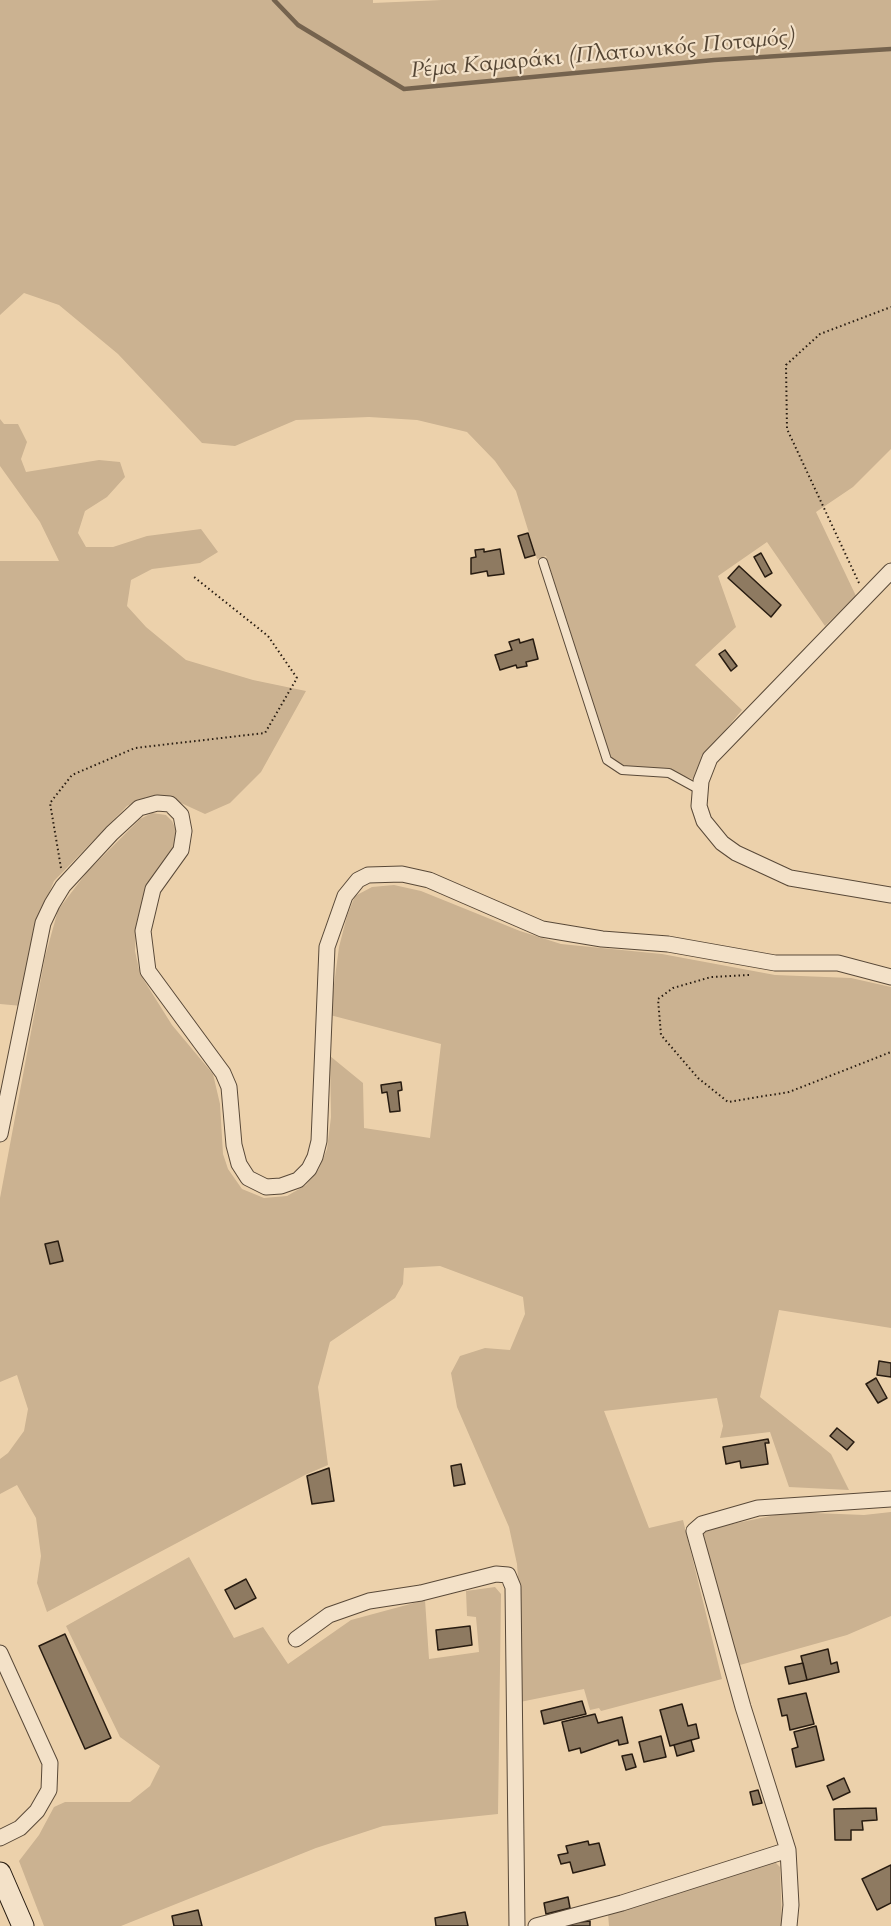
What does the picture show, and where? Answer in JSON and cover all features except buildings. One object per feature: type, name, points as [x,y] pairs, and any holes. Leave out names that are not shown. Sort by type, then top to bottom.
[{"type":"main road","points":[[0,1873],[23,1926]]},
{"type":"street","points":[[891,571],[728,735],[710,758],[700,790],[699,806],[704,821],[722,843],[736,853],[790,878],[891,895]]},
{"type":"street","points":[[0,1134],[43,923],[63,886],[139,808],[157,803],[170,804],[181,815],[184,831],[181,850],[153,889],[143,931],[148,971],[223,1073],[228,1087],[234,1145],[239,1164],[248,1178],[266,1187],[281,1186],[298,1180],[309,1169],[315,1157],[319,1141],[327,947],[345,896],[358,880],[368,875],[402,874],[429,880],[542,929],[602,939],[668,944],[775,963],[838,963],[891,976]]},
{"type":"street","points":[[789,1926],[791,1905],[788,1850],[743,1707],[694,1531],[702,1524],[758,1508],[891,1499]]},
{"type":"street","points":[[296,1639],[329,1615],[369,1601],[421,1593],[496,1574],[508,1575],[513,1587],[517,1926]]},
{"type":"street","points":[[0,1653],[50,1763],[48,1790],[37,1811],[20,1828],[0,1838]]},
{"type":"street","points":[[536,1926],[622,1903],[788,1850]]},
{"type":"lane","points":[[543,562],[607,760],[622,770],[669,773],[700,790]]},
{"type":"path","points":[[866,596],[787,429],[786,365],[820,334],[891,307]]},
{"type":"path","points":[[63,886],[50,802],[72,775],[135,748],[264,733],[297,678],[268,636],[194,577]]},
{"type":"path","points":[[757,974],[711,977],[673,988],[658,999],[662,1035],[698,1078],[728,1102],[789,1092],[891,1052]]},
{"type":"shaded area","points":[[0,0],[373,0],[373,3],[442,0],[891,0],[891,449],[853,487],[816,512],[856,596],[825,626],[767,542],[718,576],[736,627],[695,665],[742,710],[703,757],[695,780],[665,769],[618,764],[611,758],[546,556],[537,559],[516,491],[495,461],[467,432],[417,420],[369,417],[296,420],[235,446],[202,443],[118,354],[59,305],[24,293],[0,315]]},
{"type":"shaded area","points":[[0,419],[4,424],[18,424],[27,442],[21,459],[26,472],[99,460],[120,462],[125,477],[107,497],[85,511],[78,533],[86,547],[113,547],[147,536],[201,529],[218,552],[200,563],[152,569],[131,580],[127,606],[146,627],[186,660],[253,680],[306,691],[261,772],[230,803],[205,814],[168,797],[147,797],[127,806],[54,881],[39,917],[22,1006],[0,1004],[0,561],[59,561],[40,522],[0,466]]},
{"type":"shaded area","points":[[152,813],[166,815],[172,821],[178,834],[173,847],[147,888],[136,925],[135,951],[140,974],[172,1025],[213,1074],[220,1104],[223,1154],[228,1169],[242,1189],[264,1198],[287,1196],[306,1185],[319,1169],[327,1149],[331,1117],[330,1056],[363,1083],[364,1128],[430,1138],[441,1044],[330,1015],[339,947],[347,916],[355,896],[372,887],[394,885],[421,891],[520,931],[561,944],[662,954],[775,975],[851,978],[891,987],[891,1328],[779,1310],[760,1397],[831,1454],[849,1490],[789,1487],[770,1432],[720,1438],[723,1426],[717,1398],[604,1411],[649,1528],[683,1520],[722,1679],[601,1711],[599,1708],[590,1710],[584,1689],[520,1702],[521,1622],[517,1564],[509,1527],[457,1407],[451,1373],[460,1356],[485,1348],[510,1350],[525,1314],[523,1297],[440,1266],[404,1268],[403,1284],[395,1298],[330,1342],[318,1387],[328,1465],[305,1475],[47,1612],[37,1583],[41,1556],[36,1518],[17,1485],[0,1494],[0,1459],[8,1453],[24,1431],[28,1409],[17,1375],[0,1382],[0,1198],[45,957],[58,910],[87,872],[140,819]]},
{"type":"shaded area","points":[[790,1512],[864,1515],[891,1512],[891,1616],[847,1635],[740,1665],[699,1541],[700,1533],[708,1529]]},
{"type":"shaded area","points":[[189,1557],[234,1638],[263,1627],[288,1664],[351,1620],[425,1600],[429,1659],[479,1652],[476,1617],[467,1616],[466,1591],[495,1587],[501,1594],[498,1814],[383,1826],[316,1848],[121,1926],[44,1926],[19,1861],[39,1835],[54,1807],[65,1802],[130,1802],[150,1786],[160,1766],[120,1737],[66,1626]]},
{"type":"shaded area","points":[[767,1863],[776,1863],[780,1867],[782,1926],[609,1926],[608,1914]]},
{"type":"waterway","name":"Ρέμα Καμαράκι (Πλατωνικός Ποταμός)","points":[[274,0],[298,25],[404,89],[714,60],[891,49]]}]
